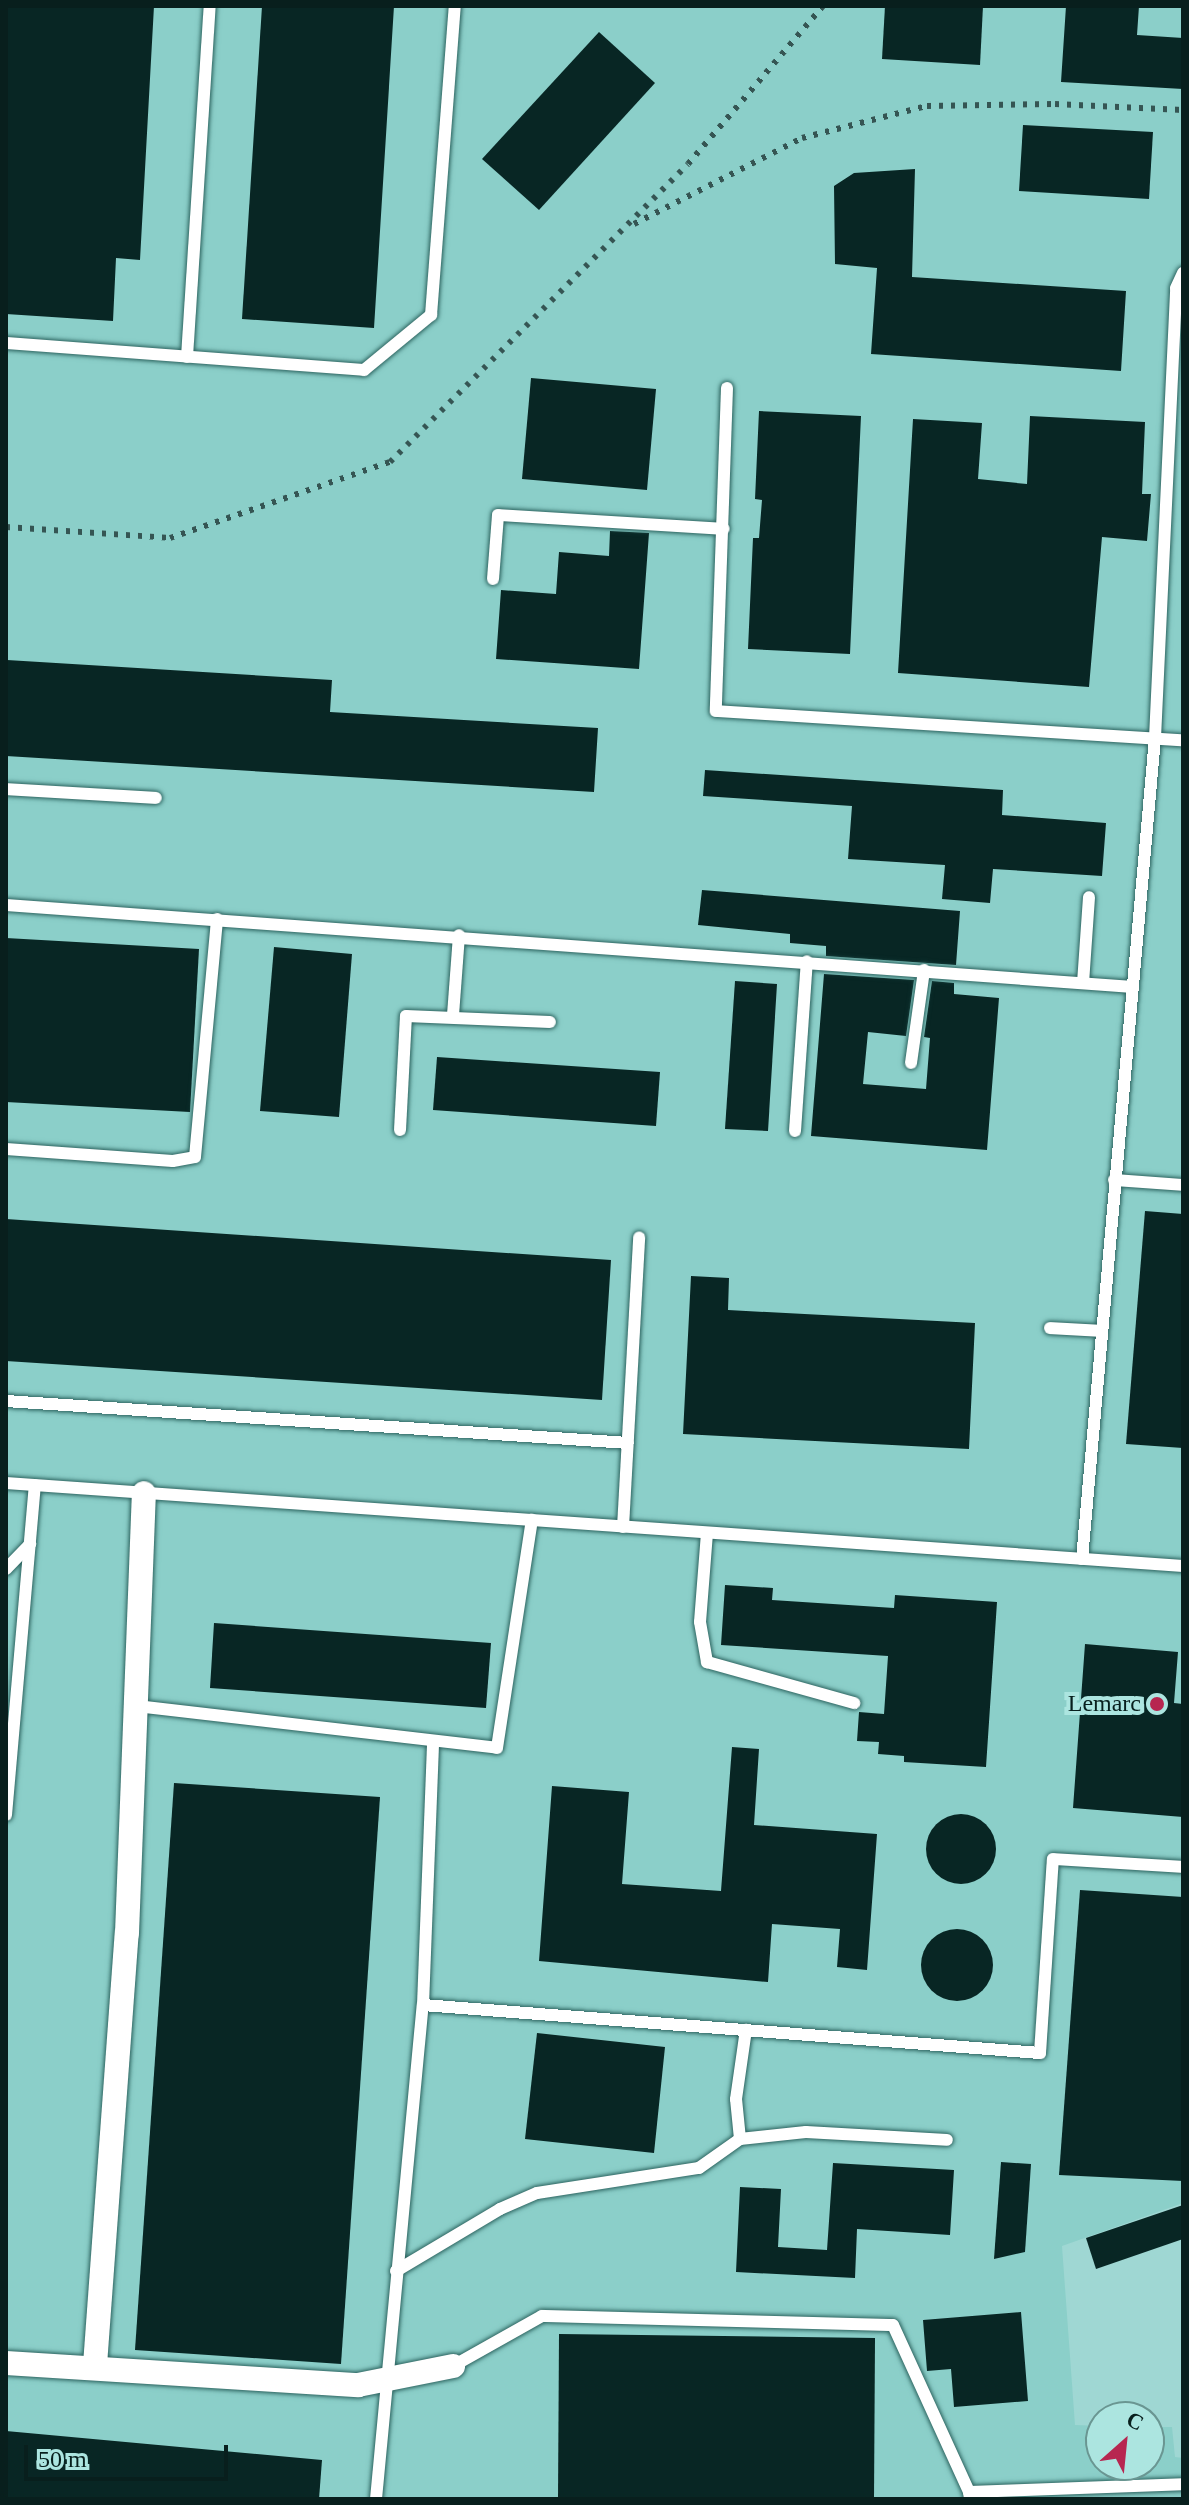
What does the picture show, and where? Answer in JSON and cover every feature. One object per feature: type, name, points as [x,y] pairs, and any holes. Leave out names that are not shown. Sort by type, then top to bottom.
[{"type":"street","points":[[95,2365],[127,1933],[144,1493]]},
{"type":"street","points":[[6,2363],[95,2365],[358,2385],[453,2366]]},
{"type":"lane","points":[[187,357],[210,6]]},
{"type":"lane","points":[[6,343],[364,370],[431,315],[455,6]]},
{"type":"lane","points":[[1082,1559],[1155,738],[1176,288],[1183,273]]},
{"type":"lane","points":[[727,388],[716,711],[1183,740]]},
{"type":"lane","points":[[493,579],[498,515],[724,529]]},
{"type":"lane","points":[[6,789],[156,798]]},
{"type":"lane","points":[[1083,983],[1089,897]]},
{"type":"lane","points":[[6,905],[459,935],[1133,987]]},
{"type":"lane","points":[[6,1149],[173,1161],[195,1157],[217,919]]},
{"type":"lane","points":[[453,1015],[459,935]]},
{"type":"lane","points":[[795,1131],[807,961]]},
{"type":"lane","points":[[911,1063],[924,970]]},
{"type":"lane","points":[[400,1130],[406,1016],[453,1015],[550,1022]]},
{"type":"lane","points":[[1115,1179],[1183,1185]]},
{"type":"lane","points":[[623,1527],[639,1237]]},
{"type":"lane","points":[[1050,1328],[1102,1331]]},
{"type":"lane","points":[[6,1401],[628,1443]]},
{"type":"lane","points":[[6,1483],[1183,1566]]},
{"type":"lane","points":[[6,1815],[35,1485]]},
{"type":"lane","points":[[136,1706],[497,1748],[532,1520]]},
{"type":"lane","points":[[707,1533],[700,1622],[707,1662],[854,1703]]},
{"type":"lane","points":[[6,1569],[30,1544]]},
{"type":"lane","points":[[376,2499],[423,2005],[433,1741]]},
{"type":"lane","points":[[423,2005],[1040,2053],[1053,1859],[1183,1867]]},
{"type":"lane","points":[[740,2139],[736,2099],[746,2030]]},
{"type":"lane","points":[[396,2271],[537,2193],[699,2168],[740,2139],[806,2132],[947,2140]]},
{"type":"lane","points":[[453,2366],[542,2316],[893,2325],[970,2496],[1183,2484]]},
{"type":"shaded area","points":[[6,6],[1183,6],[1183,2203],[1062,2246],[1075,2425],[1085,2425],[1085,2481],[1165,2481],[1165,2427],[1172,2427],[1175,2457],[1183,2458],[1183,2499],[6,2499]]},
{"type":"building","points":[[6,6],[154,6],[140,260],[116,258],[113,321],[6,314]]},
{"type":"building","points":[[262,6],[394,6],[374,328],[242,319]]},
{"type":"building","points":[[885,6],[983,6],[980,65],[882,59]]},
{"type":"building","points":[[1066,6],[1139,6],[1137,35],[1183,38],[1183,89],[1061,82]]},
{"type":"building","points":[[599,32],[655,83],[539,210],[482,159]]},
{"type":"building","points":[[1023,125],[1153,132],[1149,199],[1019,191]]},
{"type":"building","points":[[915,169],[912,277],[1126,291],[1121,371],[871,354],[877,268],[835,264],[834,186],[854,173]]},
{"type":"building","points":[[531,378],[656,389],[647,490],[522,479]]},
{"type":"building","points":[[759,411],[861,416],[850,654],[748,649],[753,538],[759,538],[762,500],[755,499]]},
{"type":"building","points":[[1030,416],[1145,422],[1142,494],[1151,494],[1147,541],[1102,537],[1089,687],[898,673],[913,419],[982,423],[978,479],[1027,484]]},
{"type":"building","points":[[610,531],[649,533],[639,669],[496,659],[501,590],[556,594],[559,552],[609,556]]},
{"type":"building","points":[[7,660],[332,680],[330,712],[598,728],[594,792],[6,756]]},
{"type":"building","points":[[705,770],[1003,790],[1002,815],[1106,823],[1102,876],[993,869],[990,903],[942,899],[945,865],[848,859],[852,806],[703,796]]},
{"type":"building","points":[[702,890],[960,911],[956,965],[826,956],[826,946],[790,943],[790,934],[698,925]]},
{"type":"building","points":[[6,938],[199,949],[190,1112],[6,1102]]},
{"type":"building","points":[[274,947],[352,954],[339,1117],[260,1111]]},
{"type":"building","points":[[824,974],[914,980],[906,1036],[868,1032],[863,1084],[926,1089],[930,1038],[924,1037],[932,981],[954,983],[954,994],[999,998],[987,1150],[811,1136]]},
{"type":"building","points":[[735,981],[777,984],[768,1131],[725,1129]]},
{"type":"building","points":[[437,1057],[660,1072],[656,1126],[433,1110]]},
{"type":"building","points":[[1145,1211],[1183,1214],[1183,1448],[1126,1444]]},
{"type":"building","points":[[6,1219],[611,1260],[602,1400],[6,1361]]},
{"type":"building","points":[[691,1276],[729,1278],[728,1310],[975,1323],[969,1449],[683,1434]]},
{"type":"building","points":[[725,1585],[773,1588],[772,1600],[894,1608],[895,1595],[997,1602],[986,1767],[904,1762],[904,1756],[878,1754],[879,1742],[857,1741],[859,1712],[884,1714],[888,1656],[721,1645]]},
{"type":"building","points":[[214,1623],[491,1643],[486,1708],[210,1688]]},
{"type":"building","points":[[1085,1644],[1178,1652],[1174,1703],[1183,1704],[1183,1817],[1073,1808]]},
{"type":"building","points":[[732,1747],[759,1749],[754,1825],[877,1834],[867,1970],[837,1967],[840,1929],[772,1924],[768,1982],[539,1961],[552,1786],[629,1792],[622,1884],[721,1891]]},
{"type":"building","points":[[174,1783],[380,1797],[341,2364],[135,2350]]},
{"type":"building","points":[[961,1814],[980,1820],[990,1830],[996,1849],[990,1868],[980,1878],[961,1884],[942,1878],[932,1868],[926,1849],[932,1830],[942,1820]]},
{"type":"building","points":[[1080,1890],[1183,1897],[1183,2181],[1059,2175]]},
{"type":"building","points":[[957,1929],[977,1935],[987,1945],[993,1965],[987,1985],[977,1995],[957,2001],[937,1995],[927,1985],[921,1965],[927,1945],[937,1935]]},
{"type":"building","points":[[537,2033],[665,2047],[654,2153],[525,2139]]},
{"type":"building","points":[[1001,2162],[1031,2164],[1025,2252],[994,2259]]},
{"type":"building","points":[[833,2163],[954,2170],[950,2235],[857,2229],[855,2278],[736,2272],[740,2187],[781,2189],[778,2247],[827,2250]]},
{"type":"building","points":[[1183,2205],[1183,2239],[1096,2269],[1086,2238]]},
{"type":"building","points":[[1021,2312],[1028,2401],[954,2407],[951,2369],[927,2371],[923,2320]]},
{"type":"building","points":[[559,2334],[875,2338],[874,2499],[558,2499]]},
{"type":"building","points":[[6,2431],[322,2460],[319,2499],[6,2499]]},
{"type":"railway","points":[[6,527],[170,538],[390,462],[688,164],[823,6]]},
{"type":"railway","points":[[634,224],[802,138],[927,106],[1055,104],[1183,110]]},
{"type":"place","name":"Lemarc","points":[[1157,1704]]}]
